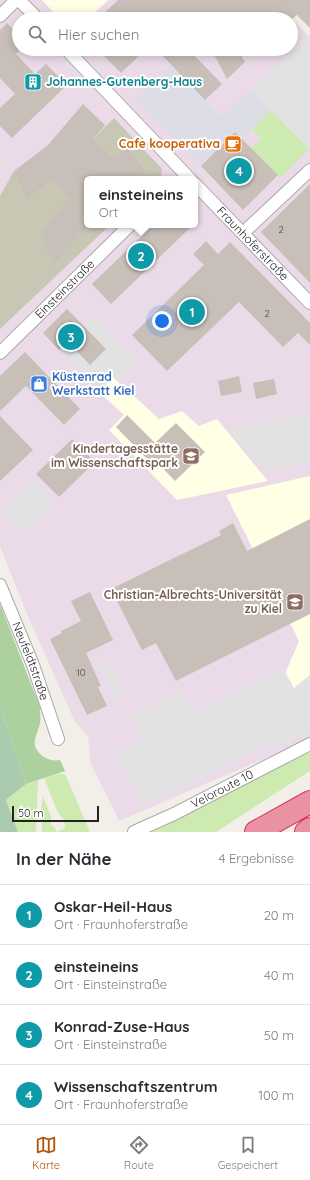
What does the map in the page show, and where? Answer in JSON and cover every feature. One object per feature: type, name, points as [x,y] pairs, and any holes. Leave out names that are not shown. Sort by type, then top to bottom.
[{"type":"highway","points":[[256,832],[310,802]]},
{"type":"highway","points":[[270,832],[310,802]]},
{"type":"highway","points":[[306,832],[310,829]]},
{"type":"street","points":[[0,16],[18,0],[31,12]]},
{"type":"street","points":[[72,56],[183,176]]},
{"type":"street","points":[[243,233],[310,170]]},
{"type":"street","name":"Fraunhoferstraße","points":[[198,187],[310,303]]},
{"type":"street","name":"Einsteinstraße","points":[[0,353],[127,228]]},
{"type":"street","name":"Neufeldtstraße","points":[[0,585],[33,666],[58,739]]},
{"type":"street","name":"Veloroute 10","points":[[134,832],[174,814],[310,744]]},
{"type":"shaded area","points":[[0,0],[42,0],[53,12],[12,12],[12,56],[298,56],[298,25],[310,37],[310,476],[227,495],[300,641],[285,674],[310,720],[310,739],[119,821],[91,764],[88,736],[75,722],[26,612],[0,546]]},
{"type":"shaded area","points":[[42,0],[108,0],[95,12],[53,12]]},
{"type":"shaded area","points":[[108,0],[274,0],[286,12],[95,12]]},
{"type":"shaded area","points":[[307,36],[310,40],[309,149],[252,90],[287,56],[298,56],[298,45]]},
{"type":"shaded area","points":[[171,65],[222,117],[252,90],[271,110],[242,139],[235,132],[201,166],[135,99]]},
{"type":"shaded area","points":[[114,118],[162,169],[161,176],[142,176],[147,172],[128,148],[114,159],[93,139]]},
{"type":"shaded area","points":[[14,171],[26,200],[52,180],[69,199],[55,264],[85,228],[107,228],[0,329],[0,196]]},
{"type":"shaded area","points":[[94,317],[139,363],[119,383],[113,377],[99,392],[59,350]]},
{"type":"shaded area","name":"Kindertagesstätte im Wissenschaftspark","points":[[113,377],[159,419],[182,411],[199,426],[217,419],[268,481],[177,500],[109,430],[124,415],[99,392]]},
{"type":"shaded area","points":[[310,413],[310,461],[264,471],[229,430]]},
{"type":"shaded area","name":"Christian-Albrechts-Universität zu Kiel","points":[[310,476],[310,720],[285,674],[299,641],[226,495]]},
{"type":"shaded area","points":[[34,481],[55,502],[23,531],[3,511]]},
{"type":"shaded area","points":[[108,663],[124,697],[117,700],[101,666]]},
{"type":"shaded area","points":[[283,668],[294,688],[310,675],[310,732],[282,746],[259,748],[143,806],[114,752],[142,738],[131,717],[181,692],[193,714]]},
{"type":"shaded area","points":[[0,708],[26,784],[6,800],[18,832],[0,832]]},
{"type":"green space","points":[[271,110],[309,149],[280,178],[251,148],[261,139],[252,129]]},
{"type":"green space","points":[[0,604],[40,707],[40,723],[35,741],[36,749],[44,757],[50,760],[60,760],[65,771],[26,784],[0,708]]},
{"type":"green space","points":[[310,750],[310,771],[216,832],[143,832],[210,803]]},
{"type":"green space","points":[[58,774],[65,774],[90,832],[57,832],[65,828],[64,820],[58,813],[44,778]]},
{"type":"green space","points":[[38,780],[36,832],[18,832],[6,800],[26,784]]},
{"type":"green space","points":[[43,796],[51,816],[51,825],[57,832],[42,832],[41,808]]},
{"type":"building","points":[[118,0],[310,0],[310,28],[298,16],[298,12],[105,12]]},
{"type":"building","name":"Johannes-Gutenberg-Haus","points":[[7,23],[12,28],[12,56],[18,56],[35,74],[46,64],[67,85],[12,138],[0,126],[0,108],[15,94],[0,78],[0,30]]},
{"type":"building","points":[[104,56],[139,56],[121,73]]},
{"type":"building","points":[[163,56],[195,56],[222,84],[205,100]]},
{"type":"building","points":[[215,56],[241,56],[245,62],[227,79]]},
{"type":"building","points":[[83,104],[105,125],[93,139],[114,159],[128,148],[147,172],[142,176],[84,176],[84,228],[86,228],[54,265],[40,233],[69,199],[52,180],[26,200],[14,171],[48,145]]},
{"type":"building","points":[[235,132],[278,175],[243,210],[201,166]]},
{"type":"building","points":[[310,184],[310,283],[261,232]]},
{"type":"building","points":[[150,228],[190,228],[111,304],[92,284]]},
{"type":"building","points":[[206,241],[218,254],[230,242],[310,323],[310,345],[298,333],[283,347],[239,302],[167,371],[132,335],[204,265],[193,254]]},
{"type":"building","points":[[67,309],[106,349],[90,365],[67,341],[59,350],[43,333]]},
{"type":"building","points":[[25,352],[80,409],[64,425],[26,386],[0,411],[0,376]]},
{"type":"building","points":[[239,376],[242,392],[221,396],[218,381]]},
{"type":"building","points":[[274,379],[277,394],[256,399],[253,383]]},
{"type":"building","points":[[127,415],[155,443],[176,423],[205,452],[175,481],[152,457],[149,461],[116,427]]},
{"type":"building","points":[[0,416],[33,450],[0,481]]},
{"type":"building","points":[[72,439],[95,462],[59,497],[36,474]]},
{"type":"building","points":[[310,519],[310,614],[176,681],[156,643],[142,650],[111,589],[221,535],[219,531],[233,523],[247,551]]},
{"type":"building","points":[[90,592],[113,640],[86,653],[101,686],[98,687],[107,706],[87,715],[50,639],[62,633],[61,631],[81,621],[71,601]]},
{"type":"place","name":"Johannes-Gutenberg-Haus","points":[[33,82]]},
{"type":"place","name":"Cafe kooperativa","points":[[233,144]]},
{"type":"place","name":"Wissenschaftszentrum","points":[[239,171]]},
{"type":"place","name":"einsteineins","points":[[141,256]]},
{"type":"place","name":"Oskar-Heil-Haus","points":[[192,312]]},
{"type":"place","name":"Konrad-Zuse-Haus","points":[[71,337]]},
{"type":"place","name":"Küstenrad Werkstatt Kiel","points":[[39,384]]},
{"type":"place","name":"Kindertagesstätte im Wissenschaftspark","points":[[191,456]]},
{"type":"place","name":"Christian-Albrechts-Universität zu Kiel","points":[[295,602]]}]
